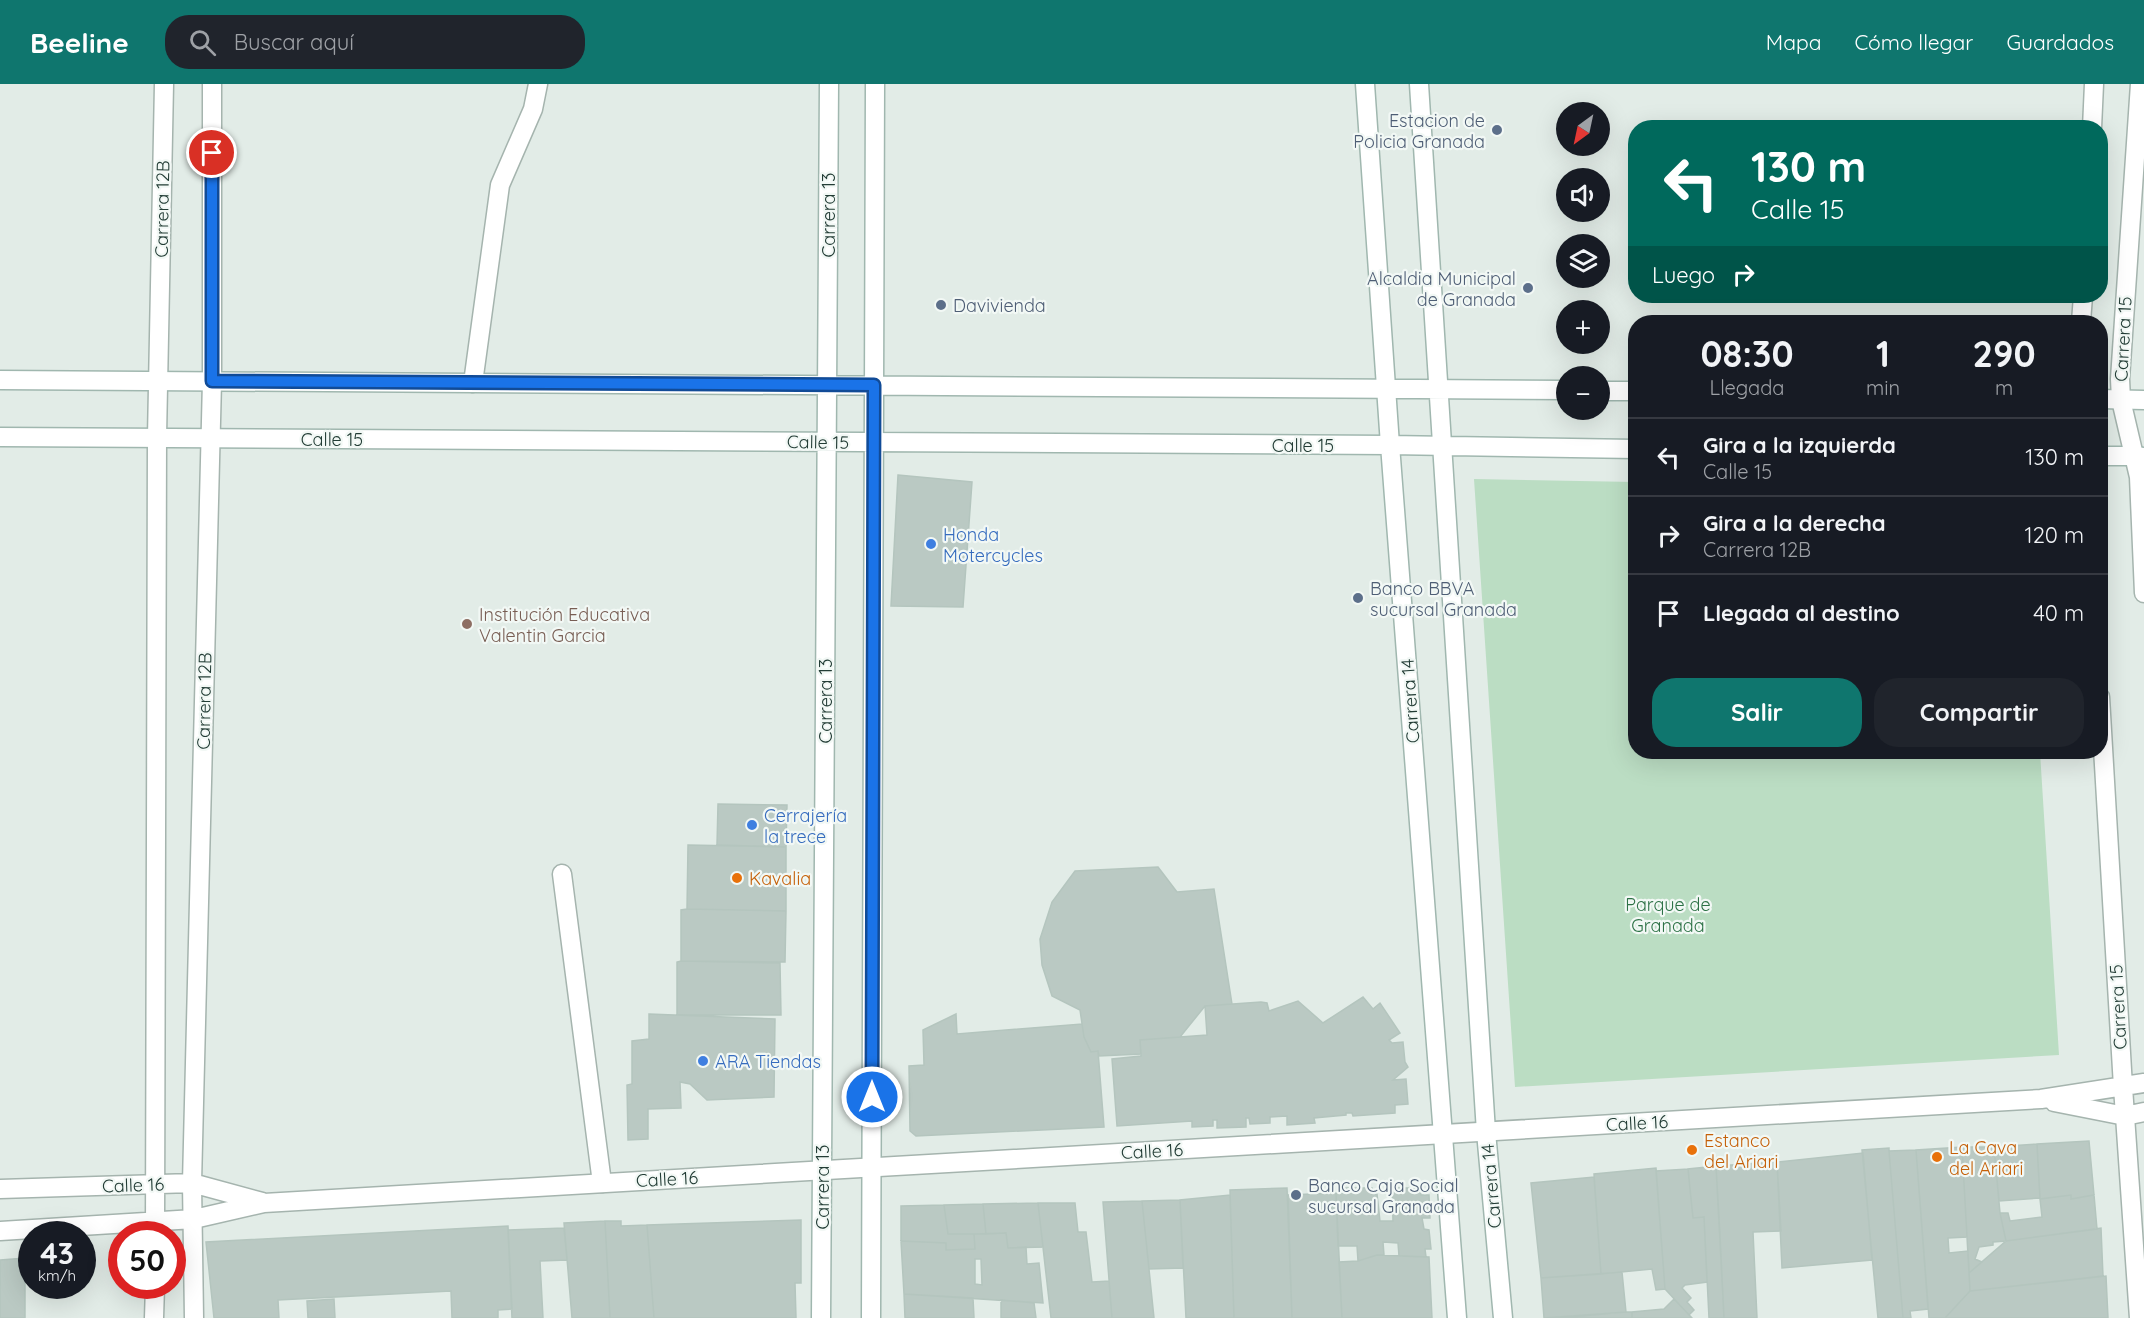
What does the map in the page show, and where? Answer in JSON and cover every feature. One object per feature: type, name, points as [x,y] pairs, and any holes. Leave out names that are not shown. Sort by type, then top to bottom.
[{"type":"street","name":"Carrera 12B","points":[[155,1221],[157,437],[164,84]]},
{"type":"street","name":"Carrera 12B","points":[[194,1318],[192,1183],[212,381],[212,84]]},
{"type":"street","points":[[473,383],[500,184],[532,109],[538,84]]},
{"type":"street","name":"Carrera 13","points":[[821,1318],[830,84]]},
{"type":"street","points":[[871,1318],[875,84]]},
{"type":"street","name":"Carrera 14","points":[[1365,84],[1390,445],[1457,1318]]},
{"type":"street","name":"Carrera 14","points":[[1419,84],[1486,1132],[1503,1318]]},
{"type":"street","points":[[2092,120],[2094,84]]},
{"type":"street","name":"Carrera 15","points":[[2140,84],[2120,379],[2121,400],[2139,456],[2144,593]]},
{"type":"street","points":[[0,380],[1556,390]]},
{"type":"street","points":[[1610,391],[1628,391]]},
{"type":"street","points":[[2108,399],[2144,400]]},
{"type":"street","name":"Calle 15","points":[[0,436],[1390,445],[1628,449]]},
{"type":"street","points":[[2108,456],[2139,456]]},
{"type":"street","name":"Carrera 15","points":[[2104,759],[2139,1318]]},
{"type":"street","points":[[562,874],[602,1183]]},
{"type":"street","name":"Calle 16","points":[[185,1221],[264,1203],[2041,1100],[2144,1083]]},
{"type":"street","name":"Calle 16","points":[[2041,1100],[2125,1116],[2144,1112]]},
{"type":"street","name":"Calle 16","points":[[0,1189],[192,1183],[264,1203]]},
{"type":"street","name":"Calle 16","points":[[0,1231],[108,1229]]},
{"type":"street","points":[[154,1318],[155,1299]]},
{"type":"green space","name":"Parque de Granada","points":[[1474,479],[1628,482],[1628,759],[2040,759],[2059,1055],[1515,1087]]},
{"type":"building","name":"Honda Motercycles","points":[[898,475],[972,482],[963,607],[891,606]]},
{"type":"building","name":"Cerrajería la trece","points":[[718,804],[787,805],[786,847],[717,845]]},
{"type":"building","name":"Kavalia","points":[[688,845],[786,847],[786,911],[687,909]]},
{"type":"building","points":[[1158,867],[1177,892],[1214,889],[1232,1004],[1205,1006],[1180,1037],[1140,1040],[1141,1054],[1099,1056],[1098,1051],[1091,1052],[1084,1037],[1080,1010],[1052,996],[1042,965],[1040,939],[1052,902],[1075,871]]},
{"type":"building","points":[[681,910],[786,911],[785,962],[681,961]]},
{"type":"building","points":[[677,962],[780,963],[781,1015],[677,1015]]},
{"type":"building","points":[[1363,997],[1373,1009],[1380,1003],[1400,1033],[1389,1040],[1392,1043],[1403,1042],[1405,1062],[1408,1067],[1393,1080],[1406,1079],[1408,1104],[1395,1105],[1395,1113],[1353,1116],[1352,1113],[1346,1113],[1346,1115],[1314,1118],[1315,1123],[1287,1125],[1287,1116],[1270,1117],[1270,1123],[1250,1124],[1249,1118],[1246,1118],[1246,1127],[1217,1128],[1217,1120],[1213,1120],[1213,1126],[1192,1127],[1192,1121],[1117,1126],[1112,1059],[1141,1056],[1140,1040],[1207,1035],[1205,1006],[1261,1002],[1267,1003],[1269,1011],[1298,1001],[1323,1023]]},
{"type":"building","name":"ARA Tiendas","points":[[649,1014],[775,1019],[774,1097],[707,1100],[690,1084],[680,1082],[681,1108],[648,1109],[648,1139],[628,1140],[627,1085],[632,1084],[632,1041],[649,1039]]},
{"type":"building","points":[[956,1014],[957,1034],[1082,1024],[1084,1037],[1091,1052],[1098,1051],[1104,1127],[916,1136],[910,1131],[909,1066],[924,1065],[923,1030]]},
{"type":"building","points":[[2089,1141],[2094,1195],[2071,1199],[2071,1195],[2040,1199],[2037,1144]]},
{"type":"building","points":[[2037,1144],[2040,1198],[1999,1201],[1994,1147]]},
{"type":"building","points":[[1962,1147],[1967,1237],[1948,1238],[1949,1253],[1968,1251],[1970,1291],[1945,1318],[1929,1318],[1916,1150]]},
{"type":"building","points":[[1962,1147],[1994,1147],[2000,1213],[2006,1241],[1993,1242],[1993,1245],[1979,1247],[1975,1259],[1982,1262],[1969,1273]]},
{"type":"building","points":[[1889,1148],[1903,1318],[1878,1318],[1862,1150]]},
{"type":"building","points":[[1916,1150],[1928,1309],[1910,1311],[1911,1318],[1903,1318],[1889,1151]]},
{"type":"building","points":[[1863,1153],[1872,1260],[1782,1268],[1777,1162]]},
{"type":"building","points":[[1777,1162],[1781,1231],[1753,1232],[1757,1318],[1724,1318],[1716,1166]]},
{"type":"building","points":[[1716,1166],[1724,1318],[1709,1318],[1704,1217],[1693,1218],[1688,1169]]},
{"type":"building","points":[[1656,1168],[1665,1289],[1656,1290],[1652,1269],[1601,1274],[1594,1174]]},
{"type":"building","points":[[1688,1169],[1693,1218],[1704,1217],[1707,1282],[1685,1285],[1682,1288],[1691,1298],[1687,1302],[1694,1310],[1689,1315],[1665,1289],[1656,1171]]},
{"type":"building","points":[[1594,1177],[1601,1274],[1541,1278],[1531,1183]]},
{"type":"building","points":[[1287,1188],[1292,1318],[1234,1318],[1230,1190]]},
{"type":"building","points":[[1343,1188],[1372,1188],[1372,1194],[1377,1194],[1380,1221],[1393,1221],[1392,1188],[1420,1188],[1421,1195],[1429,1195],[1430,1218],[1422,1218],[1424,1229],[1429,1230],[1431,1249],[1425,1249],[1426,1257],[1399,1256],[1398,1243],[1383,1242],[1384,1255],[1358,1261],[1357,1246],[1338,1246],[1336,1193],[1343,1193]]},
{"type":"building","points":[[1336,1193],[1342,1318],[1292,1318],[1288,1195]]},
{"type":"building","points":[[1230,1195],[1234,1318],[1186,1318],[1180,1200]]},
{"type":"building","points":[[2071,1195],[2071,1199],[2094,1195],[2097,1229],[2006,1241],[2000,1213],[2008,1213],[2010,1221],[2042,1217],[2040,1199]]},
{"type":"building","points":[[1180,1200],[1183,1268],[1149,1269],[1142,1201]]},
{"type":"building","points":[[1142,1201],[1154,1318],[1112,1318],[1103,1202]]},
{"type":"building","points":[[1038,1203],[1075,1203],[1078,1232],[1086,1232],[1092,1282],[1109,1281],[1112,1318],[1051,1318]]},
{"type":"building","points":[[1038,1203],[1043,1247],[1008,1248],[1006,1233],[986,1234],[983,1204]]},
{"type":"building","points":[[983,1204],[986,1234],[948,1234],[944,1205]]},
{"type":"building","points":[[944,1205],[948,1234],[974,1234],[975,1249],[946,1250],[946,1243],[901,1241],[901,1206]]},
{"type":"building","points":[[801,1220],[801,1283],[795,1283],[796,1318],[654,1318],[647,1225]]},
{"type":"building","points":[[605,1221],[621,1221],[621,1226],[647,1225],[654,1318],[610,1318]]},
{"type":"building","points":[[605,1221],[610,1318],[572,1318],[564,1223]]},
{"type":"building","points":[[508,1226],[512,1309],[498,1310],[498,1318],[452,1318],[451,1291],[278,1300],[279,1318],[214,1318],[206,1242]]},
{"type":"building","points":[[564,1228],[567,1260],[540,1261],[543,1318],[512,1318],[508,1230]]},
{"type":"building","points":[[2101,1228],[2103,1276],[1970,1291],[1969,1273],[2006,1241]]},
{"type":"building","points":[[1006,1233],[1008,1248],[1026,1247],[1027,1264],[1039,1263],[1043,1303],[904,1294],[901,1241],[946,1243],[946,1250],[975,1249],[974,1234]],"holes":[[[975,1259],[981,1259],[982,1285],[975,1284]]]},
{"type":"building","points":[[1377,1255],[1429,1257],[1432,1318],[1342,1318],[1339,1262],[1358,1261]]},
{"type":"building","points":[[18,1259],[18,1299],[25,1299],[25,1318],[0,1318],[0,1260]]},
{"type":"building","points":[[1622,1272],[1626,1312],[1544,1318],[1541,1278]]},
{"type":"building","points":[[2106,1276],[2108,1318],[1945,1318],[1970,1291]]},
{"type":"building","points":[[904,1294],[973,1298],[974,1318],[905,1318]]},
{"type":"building","points":[[334,1299],[335,1318],[308,1318],[307,1301]]},
{"type":"building","points":[[1674,1299],[1692,1318],[1632,1318],[1632,1312],[1664,1309]]},
{"type":"building","points":[[1001,1300],[1034,1303],[1036,1318],[1001,1318]]},
{"type":"building","points":[[1632,1312],[1632,1318],[1560,1318]]},
{"type":"place","name":"Estacion de Policia Granada","points":[[1497,130]]},
{"type":"place","name":"Alcaldia Municipal de Granada","points":[[1528,288]]},
{"type":"place","name":"Davivienda","points":[[941,305]]},
{"type":"place","name":"Honda Motercycles","points":[[931,544]]},
{"type":"place","name":"Banco BBVA sucursal Granada","points":[[1358,598]]},
{"type":"place","name":"Institución Educativa Valentin Garcia","points":[[467,624]]},
{"type":"place","name":"Cerrajería la trece","points":[[752,825]]},
{"type":"place","name":"Kavalia","points":[[737,878]]},
{"type":"place","name":"ARA Tiendas","points":[[703,1061]]},
{"type":"place","name":"Estanco del Ariari","points":[[1692,1150]]},
{"type":"place","name":"La Cava del Ariari","points":[[1937,1157]]},
{"type":"place","name":"Banco Caja Social sucursal Granada","points":[[1296,1195]]},
{"type":"route","points":[[212,153],[212,381],[874,385],[872,1097]]}]
